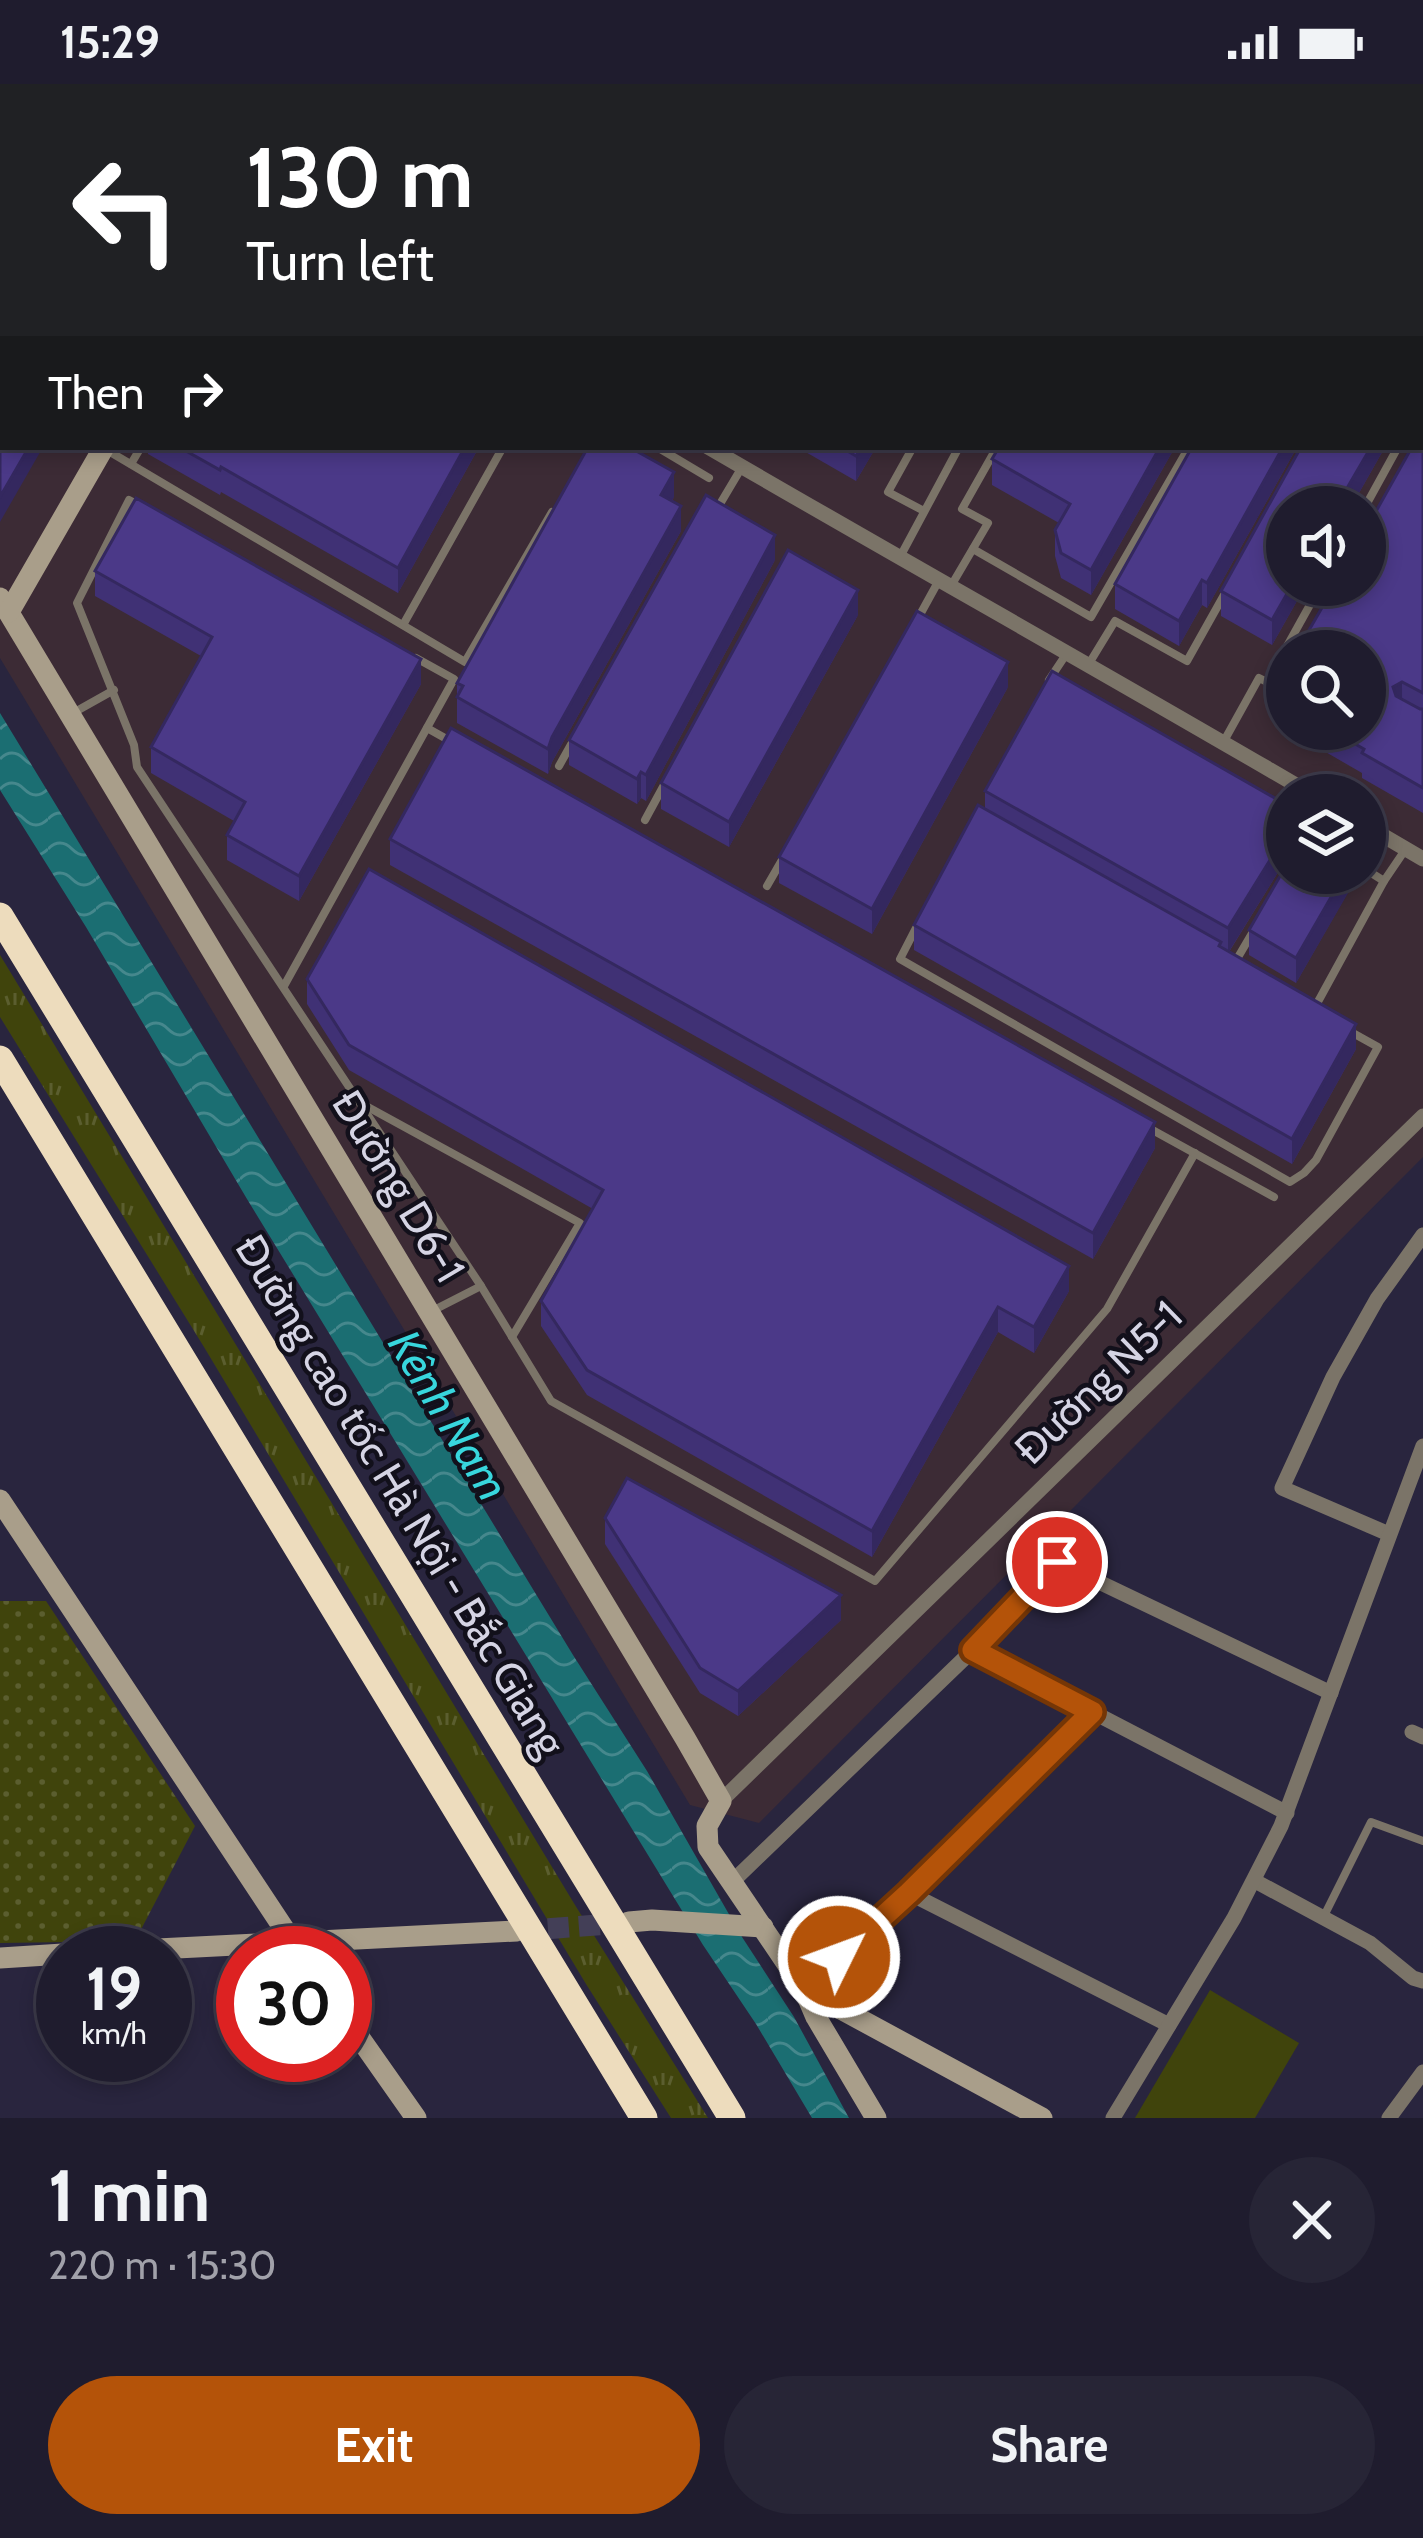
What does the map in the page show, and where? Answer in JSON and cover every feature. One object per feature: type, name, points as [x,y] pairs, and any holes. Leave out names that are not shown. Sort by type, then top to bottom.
[{"type":"highway","name":"Đường cao tốc Hà Nội - Bắc Giang","points":[[0,916],[732,2118]]},
{"type":"highway","points":[[0,1059],[644,2118]]},
{"type":"street","points":[[4,605],[103,450]]},
{"type":"street","points":[[713,450],[1277,774]]},
{"type":"street","name":"Đường D6-1","points":[[4,605],[721,1801]]},
{"type":"street","points":[[1386,837],[1423,859]]},
{"type":"street","name":"Đường N5-1","points":[[721,1801],[1423,1116]]},
{"type":"street","points":[[1389,1534],[1282,1488],[1333,1377],[1377,1299],[1423,1235]]},
{"type":"street","points":[[1113,2118],[1255,1881],[1287,1813],[1423,1447]]},
{"type":"street","points":[[0,1500],[282,1926]]},
{"type":"street","points":[[733,1881],[973,1650],[1057,1562],[1331,1693]]},
{"type":"street","points":[[973,1650],[1287,1813]]},
{"type":"street","points":[[804,1988],[909,1893],[1092,1712]]},
{"type":"street","points":[[721,1801],[707,1826],[708,1847],[804,1988],[876,2118]]},
{"type":"street","points":[[1255,1881],[1370,1943],[1423,1981]]},
{"type":"street","points":[[909,1893],[1169,2025]]},
{"type":"street","points":[[629,1922],[763,1927]]},
{"type":"street","points":[[372,1941],[517,1931]]},
{"type":"street","points":[[0,1958],[36,1956]]},
{"type":"street","points":[[804,1988],[1042,2118]]},
{"type":"street","points":[[372,2055],[416,2118]]},
{"type":"street","points":[[1389,2118],[1420,2084]]},
{"type":"lane","points":[[107,450],[465,662],[556,506]]},
{"type":"lane","points":[[131,464],[139,450]]},
{"type":"lane","points":[[403,625],[501,450]]},
{"type":"lane","points":[[662,450],[709,478]]},
{"type":"lane","points":[[911,450],[888,492],[924,511]]},
{"type":"lane","points":[[899,558],[957,450]]},
{"type":"lane","points":[[916,622],[988,523],[962,508],[996,450]]},
{"type":"lane","points":[[973,549],[1090,617],[1187,450]]},
{"type":"lane","points":[[1377,486],[1396,450]]},
{"type":"lane","points":[[716,511],[742,467]]},
{"type":"lane","points":[[149,511],[129,500],[77,603],[114,690],[137,767],[361,1102],[551,1401],[875,1581],[1107,1309],[1195,1153]]},
{"type":"lane","points":[[705,504],[734,521]]},
{"type":"lane","points":[[1089,664],[1115,621],[1187,661],[1230,583]]},
{"type":"lane","points":[[1223,742],[1259,678],[1267,682],[1309,606]]},
{"type":"lane","points":[[1046,684],[1068,652]]},
{"type":"lane","points":[[284,986],[454,679],[413,656]]},
{"type":"lane","points":[[69,715],[114,690]]},
{"type":"lane","points":[[559,766],[581,726]]},
{"type":"lane","points":[[427,728],[469,751]]},
{"type":"lane","points":[[645,820],[668,779]]},
{"type":"lane","points":[[767,886],[790,845]]},
{"type":"lane","points":[[1386,878],[1406,849]]},
{"type":"lane","points":[[1329,1019],[1313,1010],[1377,894]]},
{"type":"lane","points":[[921,919],[899,959],[1290,1181],[1316,1160],[1378,1047],[1346,1029]]},
{"type":"lane","points":[[1233,965],[1255,928]]},
{"type":"lane","points":[[361,1102],[580,1223],[512,1337]]},
{"type":"lane","points":[[1133,1119],[1274,1197]]},
{"type":"lane","points":[[430,1312],[481,1286]]},
{"type":"lane","points":[[1323,1918],[1371,1822],[1423,1840]]},
{"type":"shaded area","points":[[0,450],[1423,450],[1423,1157],[759,1823],[690,1805],[0,658]]},
{"type":"green space","points":[[0,955],[708,2118],[671,2118],[586,1984],[0,1017]]},
{"type":"green space","points":[[0,1601],[46,1601],[195,1826],[143,1926],[36,1926],[36,1942],[0,1943]]},
{"type":"green space","points":[[1210,1990],[1299,2043],[1255,2118],[1135,2118]]},
{"type":"water","name":"Kênh Nam","points":[[0,713],[647,1771],[849,2118],[812,2118],[247,1199],[0,790]]},
{"type":"building","points":[[0,450],[27,450],[0,497]]},
{"type":"building","points":[[184,450],[463,450],[398,568]]},
{"type":"building","points":[[586,450],[634,450],[674,472],[661,495],[681,506],[548,749],[457,697],[463,686],[457,683]]},
{"type":"building","points":[[997,450],[1158,450],[1091,570],[1061,553],[1055,530],[1070,504],[992,459]]},
{"type":"building","points":[[1190,450],[1281,450],[1207,583],[1202,580],[1179,621],[1115,584]]},
{"type":"building","points":[[1299,450],[1369,450],[1348,486],[1279,486]]},
{"type":"building","points":[[1410,450],[1423,450],[1423,693],[1402,682],[1393,687],[1396,696],[1423,709],[1423,788],[1362,753],[1386,750],[1386,630],[1309,630],[1323,606],[1386,606],[1386,493]]},
{"type":"building","points":[[706,495],[775,535],[646,775],[641,772],[637,779],[569,740]]},
{"type":"building","points":[[136,498],[421,659],[299,876],[227,835],[245,802],[151,747],[212,637],[95,571]]},
{"type":"building","points":[[1266,510],[1266,606],[1280,606],[1272,620],[1221,591]]},
{"type":"building","points":[[788,550],[858,590],[729,822],[661,783]]},
{"type":"building","points":[[917,611],[1008,662],[872,909],[779,857]]},
{"type":"building","points":[[1052,671],[1266,793],[1266,867],[1228,928],[985,791]]},
{"type":"building","points":[[451,728],[1155,1122],[1093,1233],[390,839]]},
{"type":"building","points":[[978,805],[1356,1024],[1292,1139],[914,925]]},
{"type":"building","points":[[369,869],[1069,1266],[1034,1327],[998,1307],[872,1531],[587,1370],[541,1301],[603,1190],[349,1045],[307,979]]},
{"type":"building","points":[[1270,894],[1333,894],[1296,958],[1249,930]]},
{"type":"building","points":[[627,1478],[841,1595],[738,1691],[700,1668],[605,1518]]},
{"type":"tunnel","points":[[517,1931],[624,1923]]},
{"type":"route","points":[[839,1957],[1092,1712],[973,1650],[1057,1562]]}]
